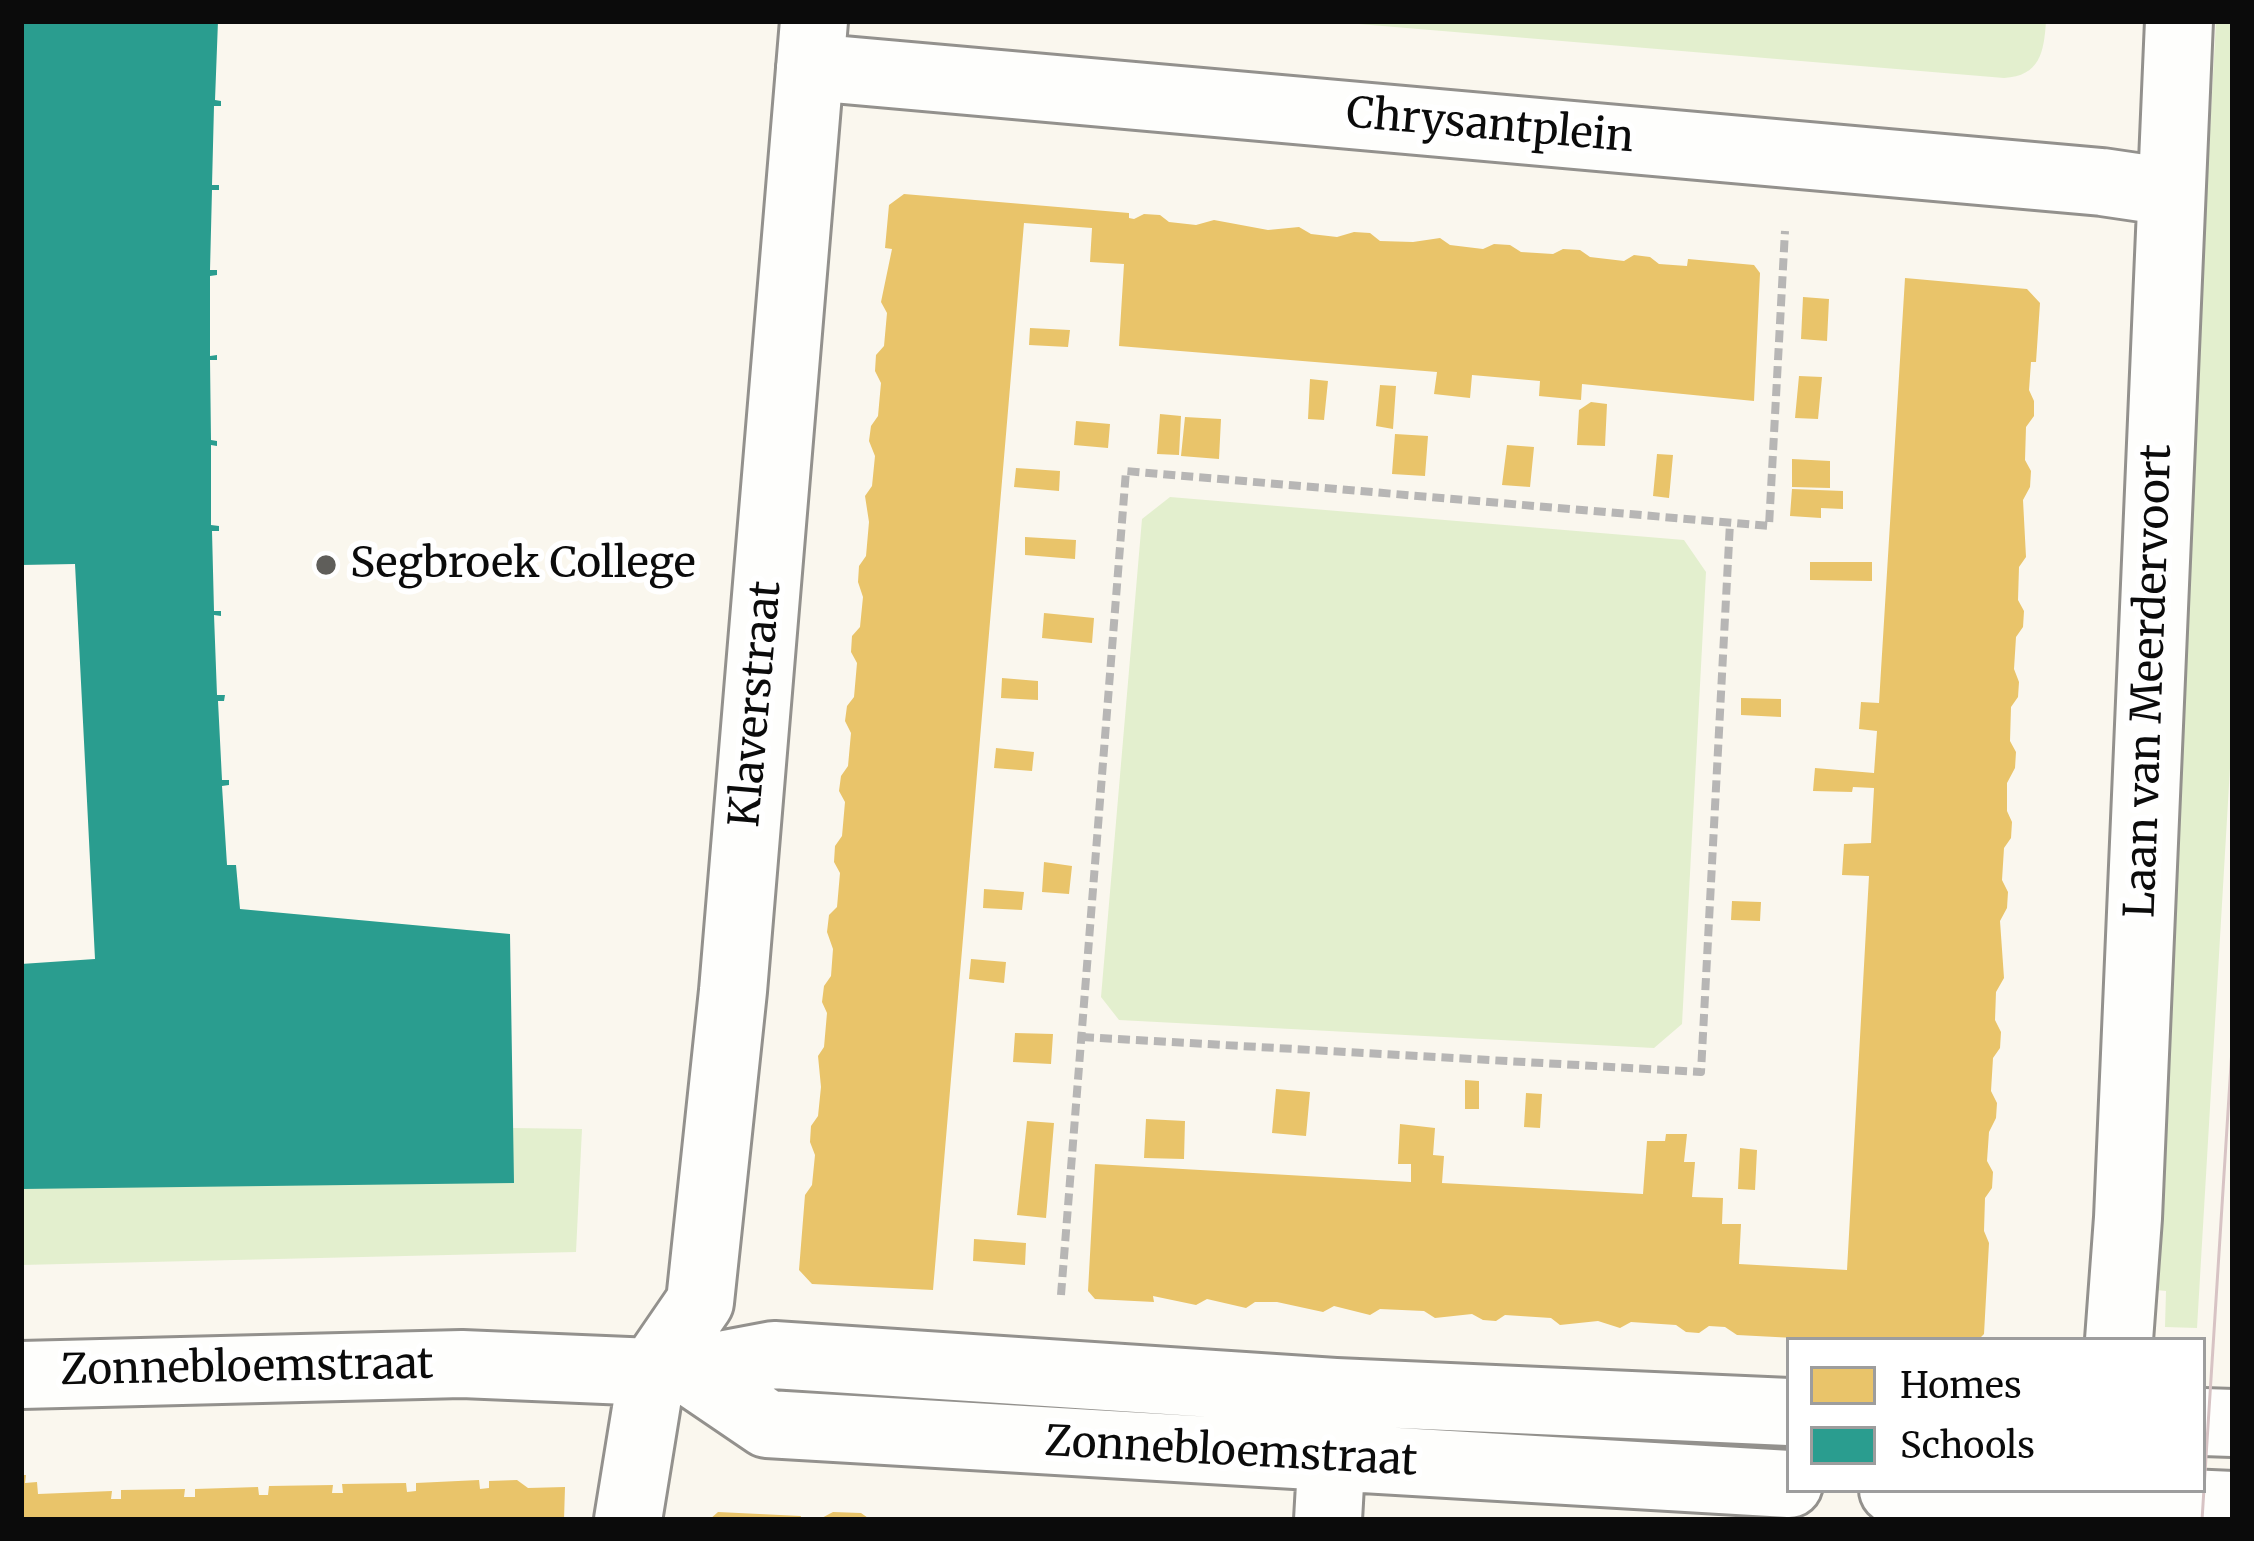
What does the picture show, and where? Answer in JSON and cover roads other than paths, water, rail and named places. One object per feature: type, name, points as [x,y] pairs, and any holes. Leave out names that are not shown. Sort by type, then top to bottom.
[{"type":"street","name":"Laan van Meerdervoort","points":[[2119,1337],[2179,21]]},
{"type":"street","name":"Chrysantplein","points":[[812,44],[2170,192]]},
{"type":"street","name":"Klaverstraat","points":[[671,1371],[700,1302],[733,991],[812,44]]},
{"type":"street","name":"Zonnebloemstraat","points":[[21,1375],[462,1364],[671,1371],[774,1355],[1335,1392],[1786,1412]]},
{"type":"street","name":"Zonnebloemstraat","points":[[671,1371],[766,1424],[1330,1489],[1786,1484]]},
{"type":"street","points":[[628,1520],[671,1371]]},
{"type":"street","points":[[1330,1489],[1335,1392]]},
{"type":"street","points":[[1943,1493],[2233,1505]]},
{"type":"tram line","points":[[2206,1457],[2233,1033]]},
{"type":"tram line","points":[[2202,1520],[2204,1493]]},
{"type":"place","name":"Segbroek College","points":[[326,565]]}]
